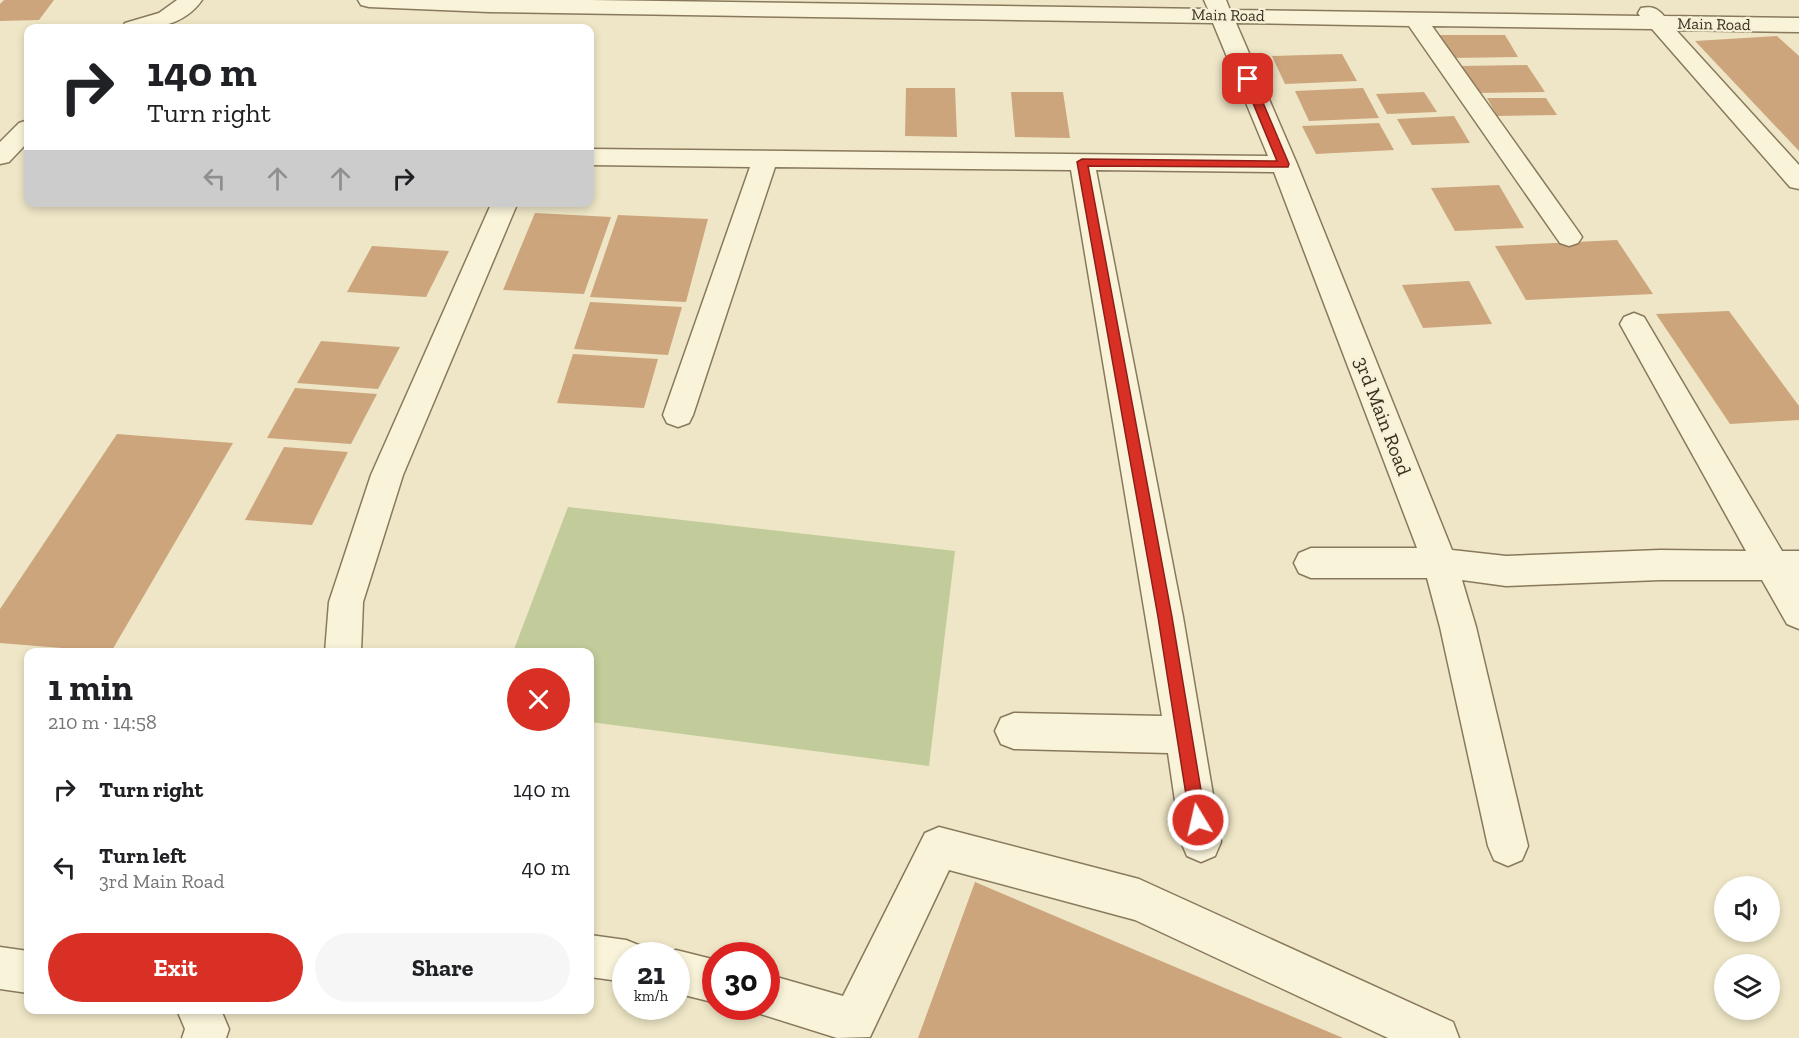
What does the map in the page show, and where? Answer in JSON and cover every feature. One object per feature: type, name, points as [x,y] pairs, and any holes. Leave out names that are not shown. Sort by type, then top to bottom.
[{"type":"street","points":[[147,24],[167,18],[191,0]]},
{"type":"street","name":"Main Road","points":[[369,0],[596,6],[734,4],[1218,7],[1424,12],[1795,28]]},
{"type":"street","points":[[1638,0],[1799,181]]},
{"type":"street","points":[[588,24],[596,6]]},
{"type":"street","name":"3rd Main Road","points":[[1218,7],[1284,164],[1440,563],[1458,627],[1508,846]]},
{"type":"street","points":[[1424,12],[1569,237]]},
{"type":"street","points":[[0,156],[24,132]]},
{"type":"street","points":[[594,157],[1284,164]]},
{"type":"street","points":[[678,415],[765,159]]},
{"type":"street","points":[[1082,162],[1201,842]]},
{"type":"street","points":[[343,648],[346,602],[387,475],[503,207]]},
{"type":"street","points":[[1634,324],[1785,566],[1799,613]]},
{"type":"street","points":[[1311,563],[1440,563],[1506,571],[1660,565],[1785,566]]},
{"type":"street","points":[[1014,731],[1184,735]]},
{"type":"street","points":[[780,1001],[854,1029],[939,847],[1139,900],[1437,1038]]},
{"type":"street","points":[[594,957],[612,959]]},
{"type":"street","points":[[0,969],[24,972]]},
{"type":"street","points":[[201,1014],[207,1029],[204,1038]]},
{"type":"green space","points":[[568,507],[955,551],[929,766],[594,723],[594,648],[515,648]]},
{"type":"building","points":[[4,0],[54,0],[39,20],[0,21],[0,4]]},
{"type":"building","points":[[1439,35],[1505,35],[1518,57],[1451,58]]},
{"type":"building","points":[[1777,36],[1799,56],[1799,151],[1695,41]]},
{"type":"building","points":[[1342,54],[1357,81],[1285,84],[1272,56]]},
{"type":"building","points":[[1527,65],[1545,92],[1475,93],[1460,66]]},
{"type":"building","points":[[906,88],[955,88],[957,137],[905,136]]},
{"type":"building","points":[[1363,88],[1379,118],[1309,121],[1295,91]]},
{"type":"building","points":[[1011,92],[1063,92],[1070,138],[1015,137]]},
{"type":"building","points":[[1424,92],[1437,112],[1387,114],[1376,94]]},
{"type":"building","points":[[1487,98],[1546,98],[1557,115],[1497,116]]},
{"type":"building","points":[[1454,116],[1470,143],[1412,145],[1397,119]]},
{"type":"building","points":[[1379,123],[1394,150],[1316,154],[1302,126]]},
{"type":"building","points":[[1499,185],[1524,228],[1455,231],[1431,188]]},
{"type":"building","points":[[535,213],[611,217],[584,294],[503,290]]},
{"type":"building","points":[[618,215],[708,219],[686,302],[590,297]]},
{"type":"building","points":[[1617,240],[1653,294],[1526,300],[1495,246]]},
{"type":"building","points":[[372,246],[449,251],[426,297],[347,292]]},
{"type":"building","points":[[1469,281],[1492,324],[1423,328],[1402,285]]},
{"type":"building","points":[[590,302],[682,307],[668,355],[574,349]]},
{"type":"building","points":[[1729,311],[1799,406],[1799,420],[1730,424],[1656,314]]},
{"type":"building","points":[[321,341],[400,347],[378,389],[297,383]]},
{"type":"building","points":[[573,354],[658,359],[644,408],[557,403]]},
{"type":"building","points":[[295,388],[377,394],[351,444],[267,438]]},
{"type":"building","points":[[117,434],[233,443],[113,648],[62,648],[0,643],[0,609]]},
{"type":"building","points":[[284,447],[348,452],[312,525],[245,520]]},
{"type":"building","points":[[975,882],[1343,1038],[918,1038]]},
{"type":"route","points":[[1198,820],[1165,617],[1082,162],[1284,164],[1248,79]]}]
